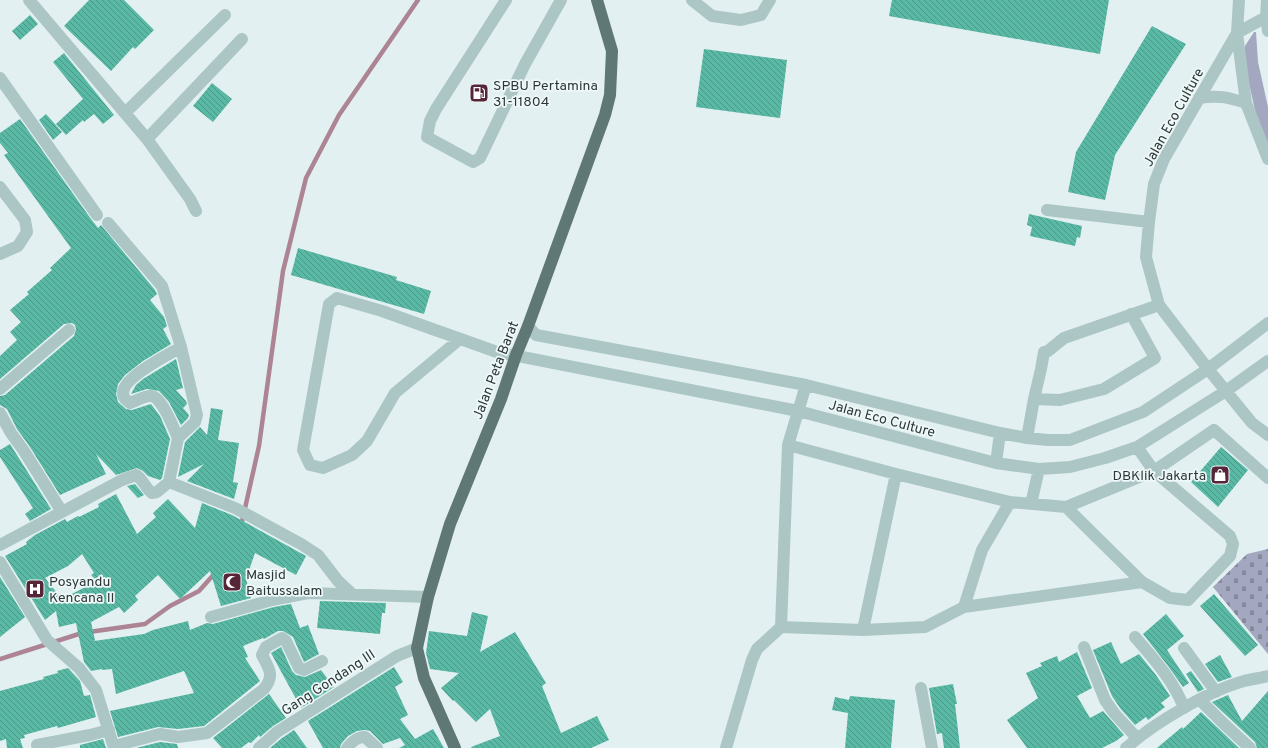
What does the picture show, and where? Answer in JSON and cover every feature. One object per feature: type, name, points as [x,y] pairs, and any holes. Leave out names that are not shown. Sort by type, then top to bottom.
[{"type":"main road","name":"Jalan Peta Barat","points":[[454,748],[424,678],[417,648],[428,597],[450,524],[501,399],[605,115],[610,95],[612,50],[597,0]]},
{"type":"street","points":[[29,0],[147,139],[190,199],[196,211]]},
{"type":"street","points":[[506,0],[436,109],[430,121],[427,137],[473,162],[480,158],[525,64],[561,0]]},
{"type":"street","points":[[692,0],[712,16],[741,20],[761,15],[770,0]]},
{"type":"street","name":"Jalan Eco Culture","points":[[1239,0],[1237,33],[1246,103],[1268,159]]},
{"type":"street","points":[[1267,0],[1266,17],[1268,31]]},
{"type":"street","points":[[125,113],[225,15]]},
{"type":"street","points":[[1237,33],[1266,17]]},
{"type":"street","name":"Jalan Eco Culture","points":[[1237,33],[1164,159],[1154,184],[1146,257],[1159,305],[1208,370],[1252,423],[1268,435]]},
{"type":"street","points":[[147,139],[242,39]]},
{"type":"street","points":[[0,78],[97,215]]},
{"type":"street","points":[[1199,98],[1214,96],[1232,98],[1246,103]]},
{"type":"street","points":[[0,187],[25,220],[27,232],[18,246],[0,254]]},
{"type":"street","points":[[1047,210],[1149,222]]},
{"type":"street","points":[[0,545],[133,475],[139,477],[147,490],[152,493],[157,492],[169,482],[178,438],[195,422],[197,415],[182,347],[162,286],[108,223]]},
{"type":"street","name":"Jalan Eco Culture","points":[[460,339],[394,393],[367,441],[352,455],[323,468],[310,465],[303,450],[329,304],[337,298],[382,311],[497,352],[798,411],[996,463],[1039,469],[1070,467],[1105,458],[1137,447],[1226,391],[1268,361]]},
{"type":"street","points":[[1027,438],[1044,352],[1048,351],[1064,338],[1159,305]]},
{"type":"street","points":[[1034,399],[1060,400],[1104,389],[1155,358],[1131,314]]},
{"type":"street","name":"Jalan Eco Culture","points":[[528,326],[536,335],[806,385],[1000,433],[1027,438],[1070,440],[1143,412],[1208,370],[1268,323]]},
{"type":"street","points":[[0,389],[69,330]]},
{"type":"street","points":[[178,438],[161,402],[155,396],[151,395],[130,403],[123,397],[122,392],[124,386],[145,368],[182,347]]},
{"type":"street","points":[[726,748],[752,660],[758,649],[781,627],[788,445],[806,385]]},
{"type":"street","points":[[0,413],[11,433],[24,450],[62,512]]},
{"type":"street","points":[[788,445],[896,474],[1010,502],[1066,507],[1154,471],[1214,430],[1268,478]]},
{"type":"street","points":[[996,463],[1000,433]]},
{"type":"street","points":[[1066,507],[1142,582],[1170,598],[1188,600],[1230,556],[1233,544],[1230,536],[1154,471],[1137,447]]},
{"type":"street","points":[[1031,504],[1039,469]]},
{"type":"street","points":[[863,630],[896,474]]},
{"type":"street","points":[[169,482],[236,508],[301,544],[318,555],[338,581],[352,594]]},
{"type":"street","points":[[964,607],[982,550],[1010,502]]},
{"type":"street","points":[[0,562],[47,640],[79,668],[96,690],[114,747],[160,734],[178,738],[207,733],[264,689],[270,681],[270,672],[262,655],[266,647],[282,638],[286,641],[299,668],[304,670],[322,661]]},
{"type":"street","points":[[781,627],[863,630],[925,627],[964,607],[1142,582]]},
{"type":"street","points":[[211,617],[272,600],[308,593],[428,597]]},
{"type":"street","points":[[1135,637],[1150,654],[1176,691],[1184,708]]},
{"type":"street","points":[[1084,647],[1105,700],[1110,708],[1137,738]]},
{"type":"street","name":"Gang Gondang III","points":[[259,748],[277,732],[397,656],[417,648]]},
{"type":"street","points":[[1184,648],[1216,692]]},
{"type":"street","points":[[1126,748],[1137,738],[1184,708],[1216,692],[1243,681],[1268,676]]},
{"type":"street","points":[[921,688],[932,748]]},
{"type":"street","points":[[1200,700],[1250,748]]},
{"type":"street","points":[[37,745],[109,730]]},
{"type":"street","points":[[347,748],[349,744],[360,737],[366,737],[377,748]]},
{"type":"green space","points":[[1254,32],[1256,32],[1258,62],[1268,107],[1268,146],[1256,115],[1245,65],[1245,46]]},
{"type":"green space","points":[[1268,549],[1268,654],[1213,587],[1247,554]]},
{"type":"building","points":[[89,0],[124,0],[154,30],[135,49],[133,47],[111,71],[64,26]]},
{"type":"building","points":[[892,0],[1109,0],[1100,54],[889,16]]},
{"type":"building","points":[[30,15],[38,24],[20,40],[12,31]]},
{"type":"building","points":[[1152,26],[1186,44],[1115,155],[1105,200],[1068,192],[1076,152]]},
{"type":"building","points":[[704,49],[787,60],[780,118],[696,107]]},
{"type":"building","points":[[64,53],[114,115],[103,124],[94,114],[84,122],[83,120],[66,135],[56,124],[83,99],[53,62]]},
{"type":"building","points":[[212,83],[232,99],[213,122],[193,106]]},
{"type":"building","points":[[46,114],[62,132],[53,140],[39,120]]},
{"type":"building","points":[[20,119],[98,228],[101,225],[157,294],[150,300],[164,317],[167,326],[163,329],[171,344],[143,361],[125,375],[118,384],[116,394],[118,402],[126,409],[132,410],[151,404],[160,416],[170,439],[162,478],[160,480],[148,476],[137,468],[116,475],[96,454],[106,474],[60,495],[17,429],[7,409],[0,405],[0,396],[5,395],[74,336],[76,329],[75,325],[72,323],[64,324],[0,379],[0,356],[17,340],[10,332],[21,322],[10,310],[29,294],[27,292],[52,270],[50,268],[71,248],[4,155],[8,153],[0,143],[0,133]]},
{"type":"building","points":[[1029,214],[1082,226],[1080,238],[1077,237],[1075,246],[1030,236],[1032,227],[1027,225]]},
{"type":"building","points":[[298,248],[397,277],[396,280],[431,291],[424,314],[291,275]]},
{"type":"building","points":[[176,359],[183,388],[176,390],[186,401],[187,404],[183,408],[189,415],[181,425],[169,402],[159,391],[147,389],[131,394],[136,385],[143,379]]},
{"type":"building","points":[[211,408],[223,410],[218,440],[239,443],[233,482],[238,483],[234,499],[187,481],[204,464],[178,477],[185,442],[200,427],[207,435]]},
{"type":"building","points":[[10,444],[51,509],[30,521],[25,514],[33,508],[0,457],[0,450]]},
{"type":"building","name":"DBKlik Jakarta","points":[[1221,447],[1248,470],[1218,507],[1191,482]]},
{"type":"building","points":[[135,484],[144,495],[138,498],[127,486]]},
{"type":"building","points":[[116,494],[137,534],[156,517],[153,513],[168,499],[195,528],[202,503],[232,515],[306,556],[296,575],[255,553],[246,579],[251,598],[221,606],[210,571],[180,599],[158,575],[135,596],[138,600],[124,613],[119,607],[91,622],[94,641],[144,634],[153,630],[188,621],[190,630],[207,623],[213,624],[274,607],[291,604],[300,628],[308,625],[319,654],[304,662],[293,637],[283,631],[278,631],[264,639],[263,638],[243,646],[248,657],[245,658],[260,681],[204,726],[178,729],[158,727],[118,737],[110,711],[194,693],[184,671],[116,694],[112,669],[91,671],[84,662],[76,623],[59,627],[56,611],[45,620],[5,556],[27,544],[26,542],[35,535],[65,519],[67,522],[78,516],[79,517],[99,507],[98,504]],"holes":[[[82,554],[94,573],[91,575],[97,581],[62,599],[45,578],[68,566]]]},
{"type":"building","points":[[0,577],[25,617],[0,637]]},
{"type":"building","points":[[1214,594],[1258,645],[1245,656],[1200,606]]},
{"type":"building","points":[[320,601],[386,603],[385,613],[382,613],[380,634],[317,628]]},
{"type":"building","points":[[472,612],[488,616],[480,652],[515,632],[546,683],[542,686],[561,733],[597,716],[609,740],[591,748],[472,748],[471,747],[500,736],[490,709],[476,722],[441,688],[459,673],[430,669],[426,653],[429,631],[467,636]]},
{"type":"building","points":[[1166,614],[1184,636],[1167,650],[1189,683],[1183,687],[1143,634]]},
{"type":"building","points":[[1111,642],[1121,664],[1139,654],[1156,675],[1170,696],[1161,703],[1165,707],[1148,720],[1146,717],[1135,725],[1112,696],[1093,650]]},
{"type":"building","points":[[281,647],[292,671],[296,675],[305,677],[321,670],[334,687],[301,708],[271,653]]},
{"type":"building","points":[[1077,652],[1092,688],[1077,696],[1090,718],[1103,711],[1124,735],[1102,748],[1027,748],[1007,720],[1038,698],[1026,673],[1042,666],[1040,663],[1057,656],[1059,662]]},
{"type":"building","points":[[1220,655],[1232,677],[1218,682],[1205,664]]},
{"type":"building","points":[[394,667],[403,682],[395,687],[408,715],[400,719],[415,739],[433,729],[444,748],[399,748],[405,745],[400,738],[383,744],[370,731],[365,730],[357,731],[348,736],[341,744],[340,748],[323,748],[308,721]]},
{"type":"building","points":[[68,668],[80,681],[84,696],[90,695],[96,717],[58,728],[57,726],[24,735],[25,738],[20,739],[23,748],[7,748],[6,739],[0,741],[0,691],[44,679],[43,677],[58,673],[57,671]]},
{"type":"building","points":[[1191,671],[1204,689],[1198,692],[1186,674]]},
{"type":"building","points":[[953,684],[957,704],[955,704],[960,748],[944,748],[942,733],[937,734],[929,688]]},
{"type":"building","points":[[1268,691],[1268,748],[1257,748],[1255,742],[1212,702],[1228,695],[1242,721]]},
{"type":"building","points":[[269,694],[286,718],[273,726],[260,737],[259,735],[251,743],[249,742],[241,748],[222,748],[213,738]]},
{"type":"building","points":[[850,696],[895,700],[891,748],[845,748],[848,713],[832,710],[835,697],[849,700]]},
{"type":"building","points":[[1201,712],[1239,748],[1157,748],[1182,727],[1183,729]]},
{"type":"building","points":[[294,730],[307,748],[270,748],[282,738]]},
{"type":"building","points":[[103,739],[106,748],[80,748],[80,745]]},
{"type":"building","points":[[160,742],[177,744],[178,748],[136,748]]},
{"type":"waterway","points":[[241,526],[259,446],[283,271],[306,178],[339,115],[418,0]]},
{"type":"waterway","points":[[0,659],[82,633],[145,624],[170,606],[199,591],[216,572]]},
{"type":"place","name":"SPBU Pertamina 31-11804","points":[[479,93]]},
{"type":"place","name":"DBKlik Jakarta","points":[[1220,475]]},
{"type":"place","name":"Masjid Baitussalam","points":[[232,582]]},
{"type":"place","name":"Posyandu Kencana II","points":[[35,589]]}]
